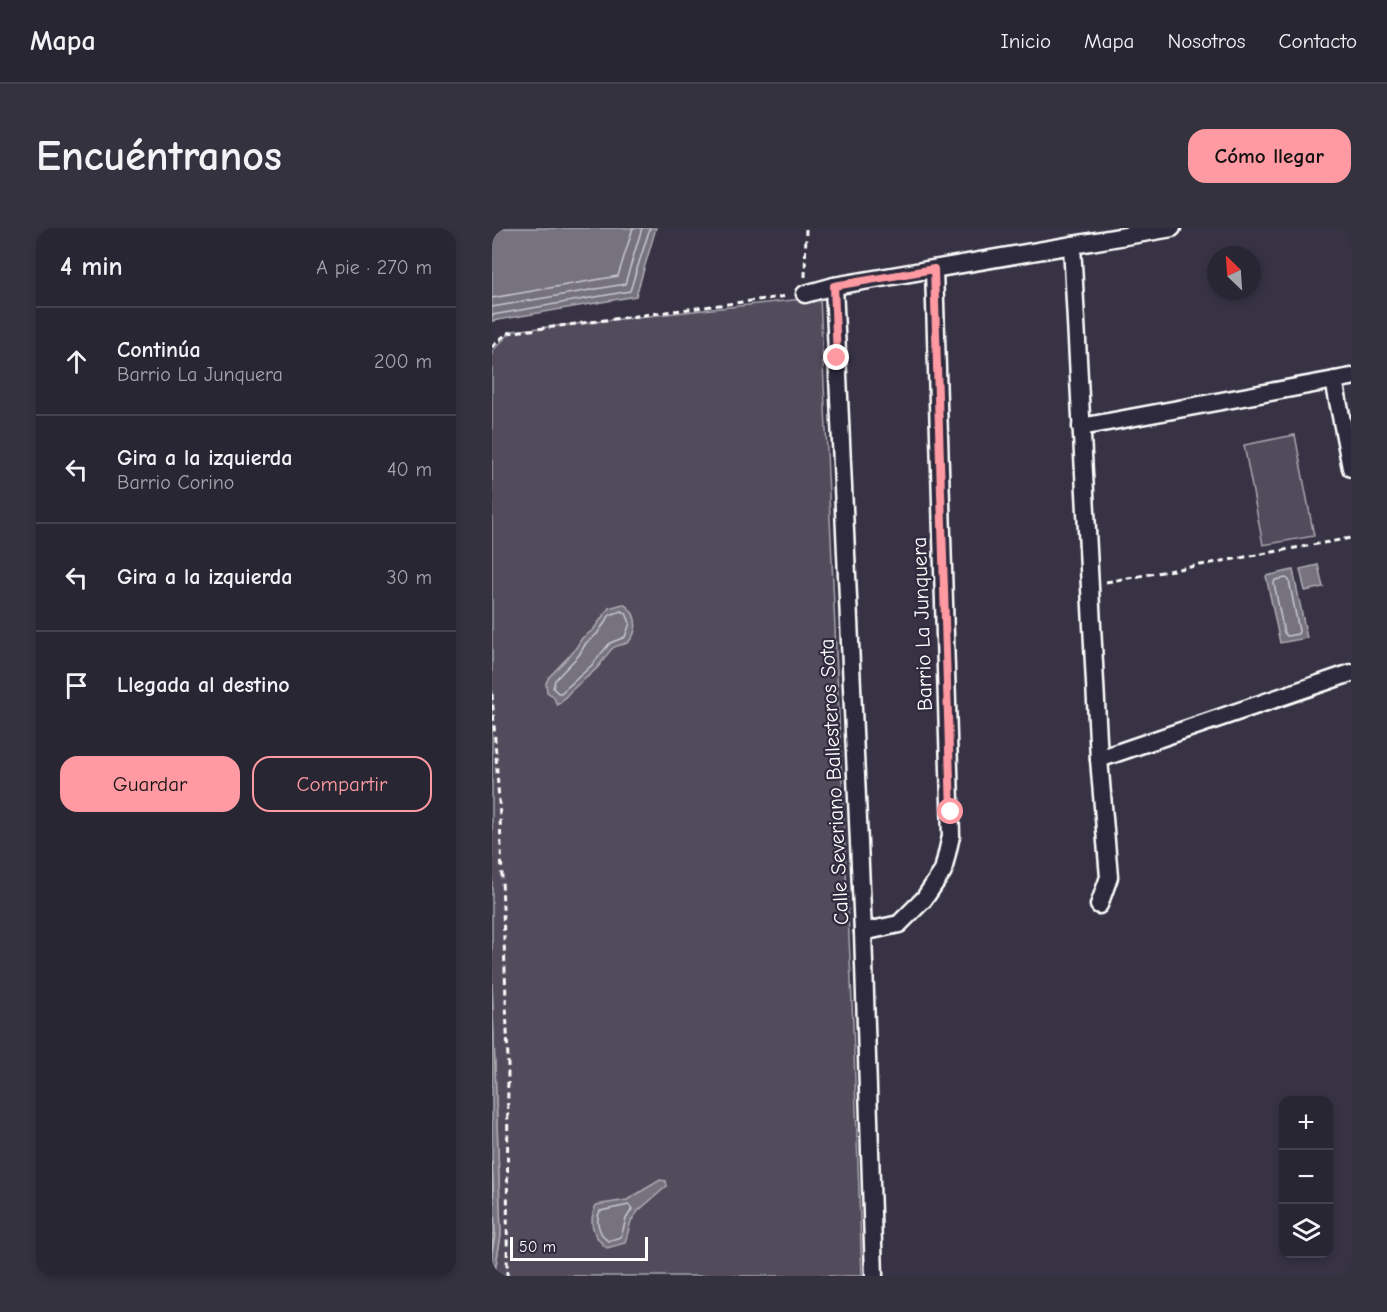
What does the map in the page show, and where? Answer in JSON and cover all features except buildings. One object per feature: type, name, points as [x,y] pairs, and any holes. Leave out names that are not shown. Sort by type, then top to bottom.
[{"type":"street","points":[[805,294],[834,286],[1172,228]]},
{"type":"street","points":[[1072,245],[1099,759],[1109,877],[1099,906]]},
{"type":"street","name":"Barrio La Junquera","points":[[863,932],[899,924],[924,898],[943,871],[951,836],[934,269]]},
{"type":"street","name":"Calle Severiano Ballesteros Sota","points":[[834,286],[863,932],[874,1276]]},
{"type":"street","points":[[1081,427],[1351,377]]},
{"type":"street","points":[[1334,380],[1351,468]]},
{"type":"street","points":[[1099,759],[1351,673]]},
{"type":"path","points":[[492,347],[507,333],[805,294],[806,228]]},
{"type":"path","points":[[1090,585],[1351,538]]},
{"type":"path","points":[[492,694],[508,1061],[507,1276]]},
{"type":"shaded area","points":[[820,297],[862,1276],[494,1276],[501,1235],[492,984],[492,351],[512,331]]},
{"type":"shaded area","points":[[1295,435],[1314,536],[1263,545],[1244,445]]},
{"type":"water","points":[[492,228],[656,228],[636,296],[492,321]]},
{"type":"water","points":[[1318,565],[1323,587],[1305,591],[1300,569]]},
{"type":"water","points":[[1293,570],[1307,638],[1280,643],[1266,576]]},
{"type":"water","points":[[623,604],[634,615],[636,625],[630,640],[613,648],[597,668],[557,705],[553,696],[547,692],[546,683],[549,677],[574,651],[582,638],[593,630],[609,608]]},
{"type":"water","points":[[492,984],[501,1235],[494,1276],[492,1276]]},
{"type":"water","points":[[660,1180],[666,1181],[667,1186],[638,1211],[631,1221],[625,1243],[607,1248],[598,1239],[593,1228],[592,1217],[596,1205],[627,1200]]},
{"type":"route","points":[[837,358],[834,286],[934,269],[951,812]]}]
